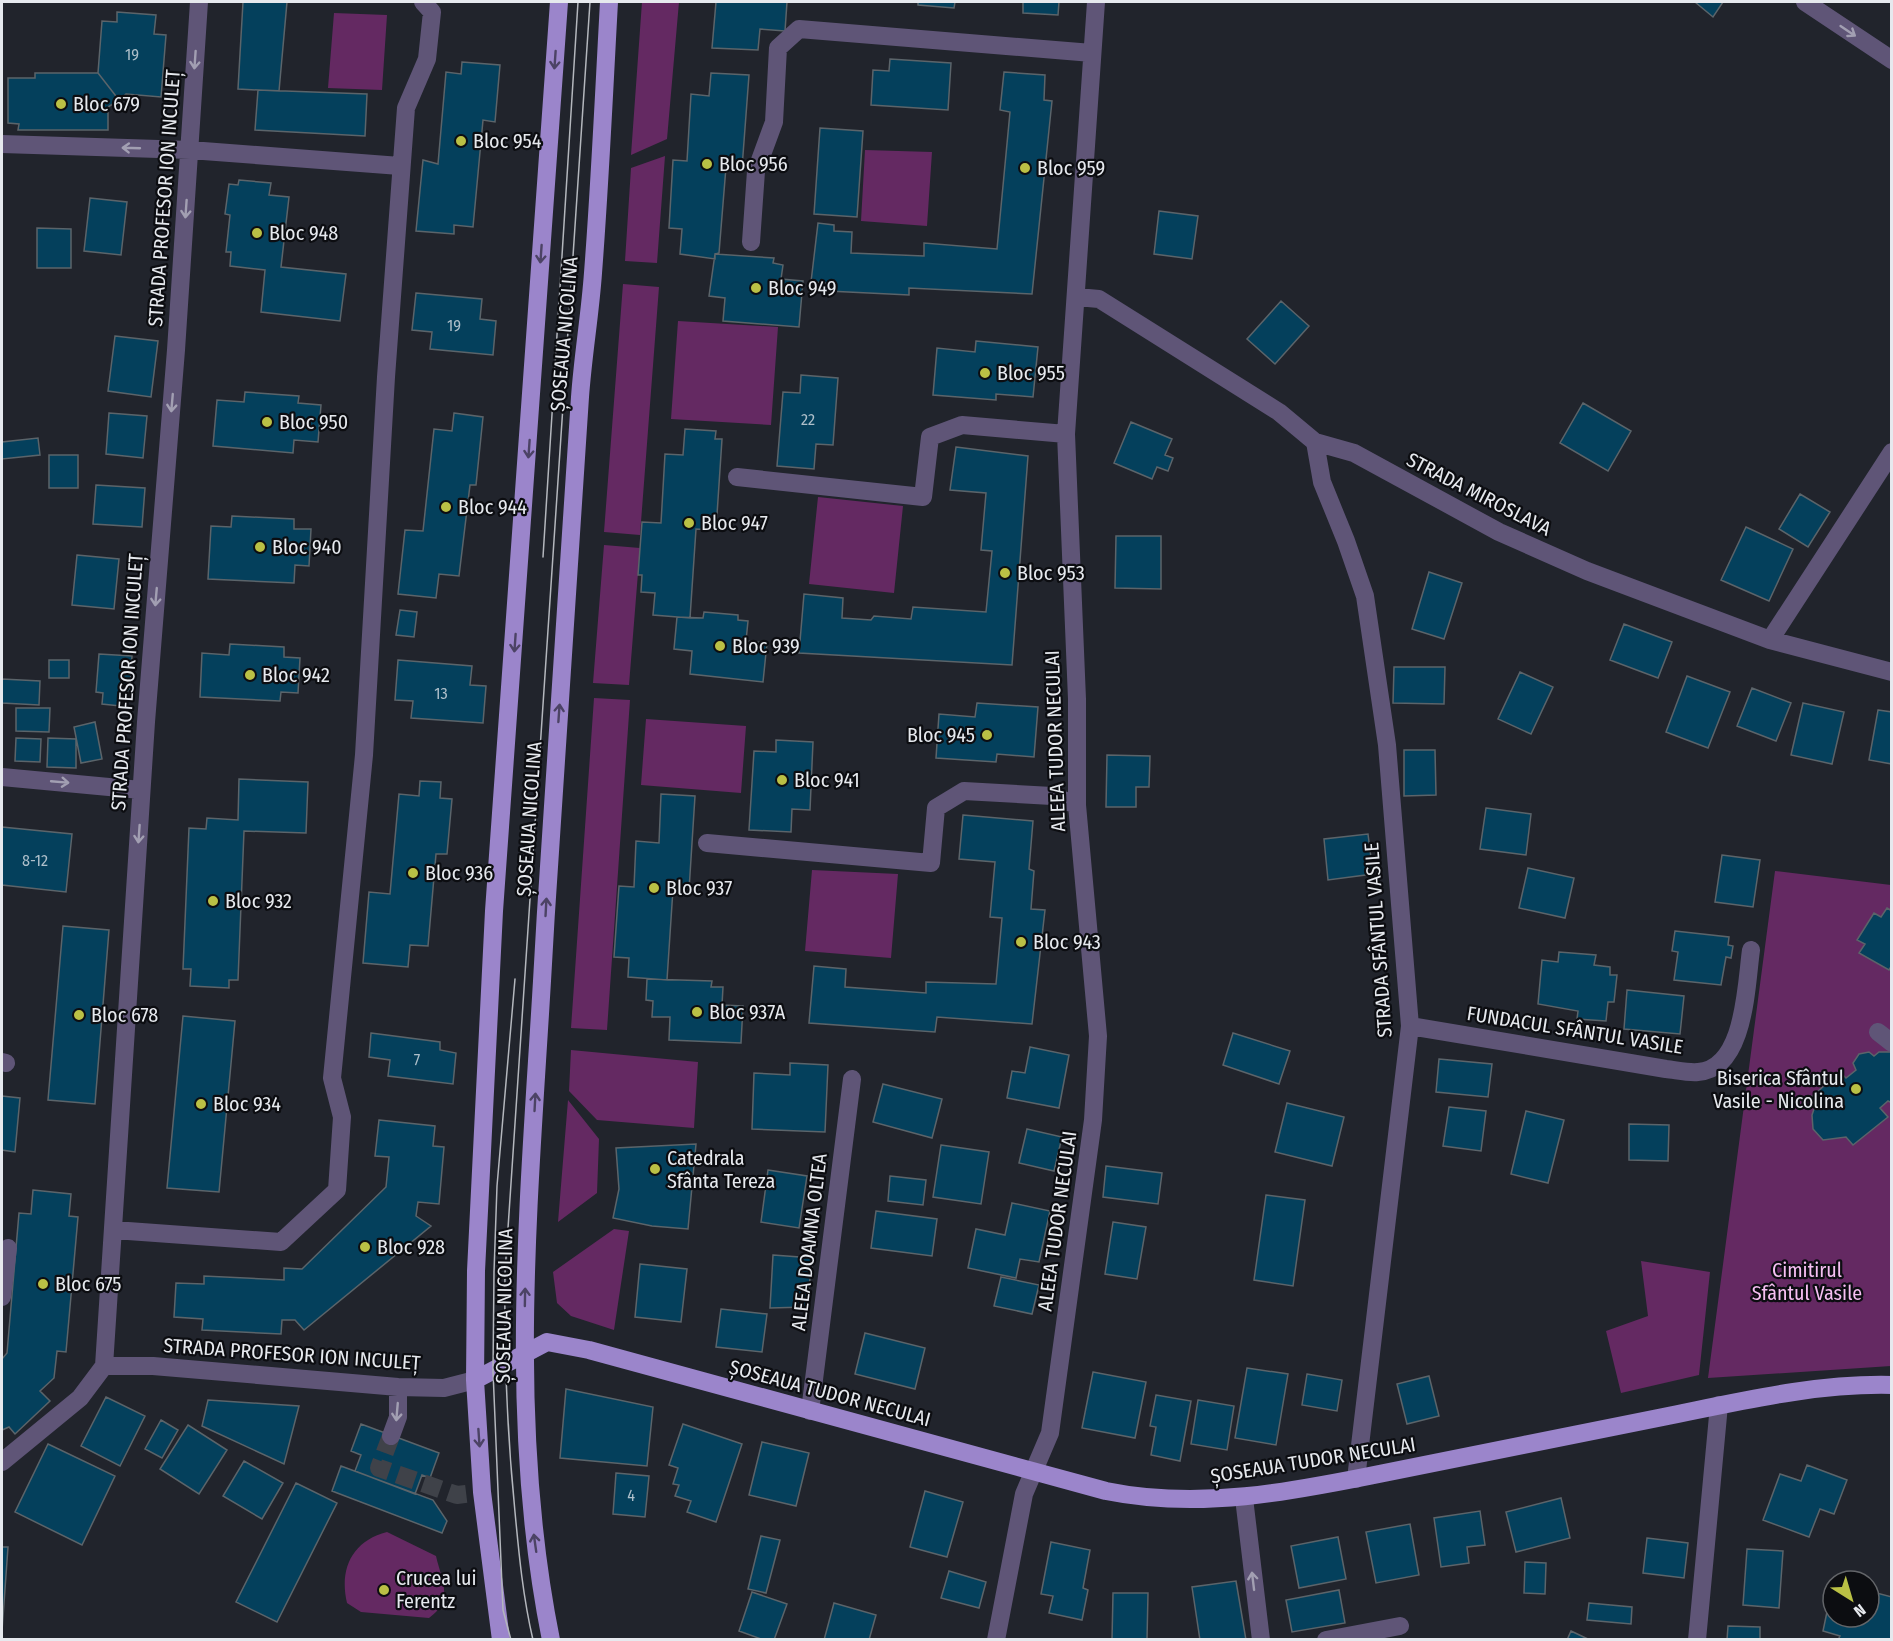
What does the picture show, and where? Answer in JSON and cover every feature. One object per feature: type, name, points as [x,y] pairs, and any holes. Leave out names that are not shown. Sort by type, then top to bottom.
[{"type":"main road","name":"ȘOSEAUA NICOLINA","points":[[501,1640],[482,1492],[475,1380],[476,1271],[494,911],[559,2]]},
{"type":"main road","name":"ȘOSEAUA NICOLINA","points":[[551,1640],[534,1529],[524,1355],[525,1274],[580,391],[593,277],[609,2]]},
{"type":"main road","name":"ȘOSEAUA TUDOR NECULAI","points":[[475,1380],[547,1342],[579,1348],[1033,1473],[1145,1499],[1244,1498],[1356,1479],[1719,1405],[1803,1391],[1892,1385]]},
{"type":"street","name":"STRADA PROFESOR ION INCULEȚ","points":[[199,2],[190,150],[141,790],[104,1366],[153,1366],[398,1387],[444,1388],[475,1380]]},
{"type":"street","points":[[114,1230],[281,1242],[337,1190],[342,1117],[332,1078],[364,755],[400,166],[406,108],[427,59],[432,12],[423,2]]},
{"type":"street","name":"ALEEA TUDOR NECULAI","points":[[996,1640],[1024,1494],[1050,1433],[1093,1120],[1098,1036],[1077,805],[1077,699],[1066,434],[1096,2]]},
{"type":"street","points":[[1805,2],[1892,60]]},
{"type":"street","points":[[751,242],[756,171],[774,122],[778,48],[799,29],[1092,53]]},
{"type":"street","points":[[2,144],[190,150],[400,166]]},
{"type":"street","name":"STRADA MIROSLAVA","points":[[1077,297],[1100,299],[1279,412],[1315,442],[1354,453],[1499,532],[1587,571],[1770,640],[1892,672]]},
{"type":"street","points":[[737,477],[923,497],[930,437],[962,425],[1066,434]]},
{"type":"street","name":"STRADA SFÂNTUL VASILE","points":[[1315,442],[1322,482],[1365,596],[1387,745],[1410,1026],[1356,1479]]},
{"type":"street","points":[[1770,640],[1892,452]]},
{"type":"street","points":[[2,777],[141,790]]},
{"type":"street","points":[[707,843],[931,863],[936,808],[964,791],[1052,796],[1077,805]]},
{"type":"street","name":"FUNDACUL SFÂNTUL VASILE","points":[[1410,1026],[1666,1070],[1699,1072],[1714,1068],[1732,1050],[1738,1031],[1751,950]]},
{"type":"street","name":"ALEEA DOAMNA OLTEA","points":[[810,1411],[852,1079]]},
{"type":"street","points":[[2,1297],[8,1248]]},
{"type":"street","points":[[2,1462],[80,1398],[104,1366]]},
{"type":"street","points":[[391,1436],[399,1416],[398,1387]]},
{"type":"street","points":[[1697,1640],[1719,1405]]},
{"type":"street","points":[[1244,1498],[1261,1640]]},
{"type":"street","points":[[1326,1640],[1400,1626]]},
{"type":"green space","points":[[642,2],[679,2],[667,139],[631,155]]},
{"type":"green space","points":[[334,13],[387,15],[382,90],[328,88]]},
{"type":"green space","points":[[865,150],[932,152],[927,226],[861,221]]},
{"type":"green space","points":[[665,156],[657,263],[625,261],[631,168]]},
{"type":"green space","points":[[623,284],[659,287],[640,535],[604,532]]},
{"type":"green space","points":[[678,321],[778,327],[771,425],[671,419]]},
{"type":"green space","points":[[818,497],[903,506],[894,593],[809,584]]},
{"type":"green space","points":[[604,545],[640,548],[629,685],[593,683]]},
{"type":"green space","points":[[594,698],[630,700],[607,1030],[571,1028]]},
{"type":"green space","points":[[646,719],[746,726],[741,793],[641,785]]},
{"type":"green space","points":[[812,870],[898,874],[891,958],[805,951]]},
{"type":"green space","name":"Cimitirul Sfântul Vasile","points":[[1775,871],[1891,885],[1891,1366],[1708,1378]]},
{"type":"green space","points":[[571,1050],[698,1062],[694,1128],[597,1120],[569,1091]]},
{"type":"green space","points":[[568,1100],[599,1139],[597,1193],[558,1222]]},
{"type":"green space","points":[[614,1229],[629,1231],[614,1330],[571,1316],[557,1303],[553,1272]]},
{"type":"green space","points":[[1641,1261],[1710,1272],[1699,1375],[1621,1393],[1606,1331],[1648,1316]]},
{"type":"green space","points":[[387,1532],[436,1556],[443,1582],[444,1597],[437,1611],[429,1618],[361,1612],[347,1603],[345,1579],[351,1558],[365,1542]]},
{"type":"building","points":[[243,2],[287,2],[279,91],[238,89]]},
{"type":"building","points":[[716,2],[787,2],[785,31],[760,29],[758,50],[712,48]]},
{"type":"building","points":[[918,2],[955,2],[954,8],[918,5]]},
{"type":"building","points":[[1023,2],[1059,2],[1058,15],[1023,13]]},
{"type":"building","points":[[1695,2],[1723,2],[1713,17]]},
{"type":"building","name":"Bloc 679","points":[[117,12],[156,15],[154,34],[166,35],[161,97],[126,94],[119,100],[98,73],[102,21],[117,22]]},
{"type":"building","points":[[890,59],[951,63],[948,110],[871,105],[873,70],[889,71]]},
{"type":"building","name":"Bloc 954","points":[[462,62],[500,65],[495,122],[483,120],[473,227],[454,225],[454,234],[416,231],[423,160],[438,164],[446,72],[461,74]]},
{"type":"building","name":"Bloc 959","points":[[1004,72],[1045,75],[1044,100],[1052,101],[1032,294],[909,288],[909,295],[828,291],[828,283],[811,282],[818,223],[834,225],[834,231],[852,232],[851,253],[924,256],[924,243],[997,249],[1010,112],[1000,110]]},
{"type":"building","name":"Bloc 679","points":[[35,73],[98,73],[119,100],[108,107],[108,130],[18,130],[19,124],[8,123],[8,78],[35,78]]},
{"type":"building","name":"Bloc 956","points":[[711,73],[749,75],[742,168],[726,167],[719,253],[715,254],[715,259],[680,254],[682,229],[669,228],[673,160],[687,161],[691,94],[709,96]]},
{"type":"building","points":[[258,90],[367,94],[365,136],[255,130]]},
{"type":"building","points":[[820,128],[863,131],[857,217],[814,214]]},
{"type":"building","name":"Bloc 948","points":[[239,180],[271,183],[269,195],[289,197],[281,267],[346,274],[340,321],[261,312],[265,270],[230,266],[231,252],[226,252],[230,215],[225,214],[229,184],[238,185]]},
{"type":"building","points":[[90,198],[127,202],[121,255],[84,251]]},
{"type":"building","points":[[1159,211],[1198,216],[1192,259],[1154,254]]},
{"type":"building","points":[[37,228],[71,229],[71,268],[37,268]]},
{"type":"building","name":"Bloc 949","points":[[715,254],[774,258],[773,263],[783,265],[781,279],[803,281],[799,327],[723,321],[725,298],[709,296]]},
{"type":"building","points":[[416,293],[482,299],[480,319],[496,321],[493,355],[430,349],[432,332],[412,330]]},
{"type":"building","points":[[1281,301],[1309,326],[1275,364],[1247,339]]},
{"type":"building","points":[[115,336],[158,341],[151,397],[108,391]]},
{"type":"building","name":"Bloc 955","points":[[976,341],[1038,347],[1033,397],[996,394],[996,400],[933,395],[937,348],[975,352]]},
{"type":"building","points":[[801,375],[838,378],[833,445],[816,444],[814,469],[777,466],[783,392],[800,393]]},
{"type":"building","name":"Bloc 950","points":[[245,392],[299,396],[298,403],[321,405],[318,442],[294,440],[293,453],[213,446],[217,400],[244,402]]},
{"type":"building","points":[[1583,403],[1631,431],[1608,471],[1560,443]]},
{"type":"building","points":[[109,413],[147,416],[143,458],[106,454]]},
{"type":"building","name":"Bloc 944","points":[[454,413],[483,417],[476,485],[470,485],[459,576],[439,574],[436,598],[398,594],[405,530],[423,531],[434,429],[452,431]]},
{"type":"building","points":[[1131,422],[1172,439],[1165,455],[1173,458],[1168,471],[1157,467],[1152,479],[1114,463]]},
{"type":"building","name":"Bloc 947","points":[[685,429],[716,431],[715,439],[722,439],[716,530],[696,529],[690,618],[653,615],[655,593],[641,592],[642,575],[638,575],[642,522],[661,523],[665,454],[683,455]]},
{"type":"building","points":[[38,438],[40,455],[2,459],[2,442]]},
{"type":"building","name":"Bloc 953","points":[[956,447],[1028,456],[1012,665],[799,653],[804,594],[843,598],[842,618],[871,620],[874,616],[911,619],[913,607],[986,612],[992,551],[981,550],[986,493],[950,490]]},
{"type":"building","points":[[49,455],[78,455],[78,488],[49,488]]},
{"type":"building","points":[[96,485],[145,488],[142,527],[93,524]]},
{"type":"building","points":[[1800,494],[1830,512],[1808,547],[1779,529]]},
{"type":"building","name":"Bloc 940","points":[[232,516],[294,519],[294,529],[311,529],[309,566],[295,565],[294,583],[208,579],[211,526],[231,527]]},
{"type":"building","points":[[1746,527],[1793,549],[1769,601],[1721,580]]},
{"type":"building","points":[[1116,536],[1161,536],[1161,589],[1115,588]]},
{"type":"building","points":[[77,555],[119,559],[114,609],[72,605]]},
{"type":"building","points":[[1429,572],[1462,583],[1444,639],[1412,629]]},
{"type":"building","points":[[400,610],[417,612],[414,637],[396,635]]},
{"type":"building","name":"Bloc 939","points":[[704,612],[738,615],[738,620],[748,621],[746,641],[767,643],[763,682],[690,674],[692,651],[674,649],[677,617],[703,618]]},
{"type":"building","points":[[1624,624],[1672,642],[1658,678],[1610,660]]},
{"type":"building","name":"Bloc 942","points":[[230,644],[284,647],[284,657],[300,658],[298,693],[281,692],[280,701],[200,697],[202,653],[229,655]]},
{"type":"building","points":[[99,654],[132,656],[130,691],[121,691],[120,706],[102,704],[103,693],[96,692]]},
{"type":"building","points":[[49,660],[69,660],[69,678],[49,678]]},
{"type":"building","points":[[398,660],[472,666],[470,685],[486,686],[483,723],[411,718],[413,701],[395,700]]},
{"type":"building","points":[[1394,667],[1445,667],[1444,704],[1393,703]]},
{"type":"building","points":[[1520,672],[1553,687],[1531,734],[1498,719]]},
{"type":"building","points":[[1687,676],[1730,692],[1708,748],[1666,732]]},
{"type":"building","points":[[2,679],[40,681],[39,705],[2,703]]},
{"type":"building","points":[[1752,688],[1791,703],[1776,741],[1737,726]]},
{"type":"building","name":"Bloc 945","points":[[977,703],[1038,707],[1034,757],[997,754],[996,762],[936,758],[939,714],[975,717]]},
{"type":"building","points":[[1803,703],[1844,712],[1832,764],[1791,755]]},
{"type":"building","points":[[16,708],[50,708],[49,732],[16,731]]},
{"type":"building","points":[[1878,710],[1892,712],[1892,764],[1869,760]]},
{"type":"building","points":[[95,722],[102,759],[81,763],[74,727]]},
{"type":"building","points":[[16,738],[41,739],[40,762],[15,761]]},
{"type":"building","points":[[48,738],[76,739],[76,768],[47,767]]},
{"type":"building","name":"Bloc 941","points":[[776,740],[813,742],[810,810],[792,809],[791,832],[749,830],[754,751],[776,752]]},
{"type":"building","points":[[1404,750],[1435,750],[1436,795],[1404,796]]},
{"type":"building","points":[[1107,755],[1150,756],[1149,787],[1136,787],[1136,807],[1106,807]]},
{"type":"building","name":"Bloc 932","points":[[239,779],[308,782],[306,833],[244,831],[238,980],[229,980],[229,988],[190,986],[191,969],[183,969],[189,828],[206,829],[207,818],[238,820]]},
{"type":"building","name":"Bloc 936","points":[[420,781],[441,782],[440,798],[452,799],[447,854],[436,854],[428,946],[410,945],[408,967],[363,963],[369,892],[390,894],[399,794],[419,796]]},
{"type":"building","name":"Bloc 937","points":[[661,794],[695,796],[689,890],[673,889],[667,980],[628,977],[629,958],[614,957],[619,886],[634,887],[636,841],[659,843]]},
{"type":"building","points":[[1486,808],[1531,814],[1526,855],[1480,849]]},
{"type":"building","name":"Bloc 943","points":[[963,815],[1033,821],[1029,869],[1034,871],[1031,909],[1045,910],[1032,1024],[937,1017],[935,1032],[809,1023],[814,966],[846,969],[845,987],[926,993],[926,982],[996,984],[1002,918],[990,917],[995,862],[959,859]]},
{"type":"building","points":[[2,827],[72,834],[66,892],[2,885]]},
{"type":"building","points":[[1368,834],[1373,874],[1328,880],[1324,839]]},
{"type":"building","points":[[1722,855],[1760,860],[1753,907],[1715,902]]},
{"type":"building","points":[[1528,868],[1574,878],[1565,918],[1519,908]]},
{"type":"building","points":[[1887,908],[1892,911],[1892,965],[1889,970],[1859,953],[1865,944],[1857,940],[1874,913],[1881,917]]},
{"type":"building","name":"Bloc 678","points":[[63,926],[109,930],[95,1104],[48,1100]]},
{"type":"building","points":[[1675,931],[1729,937],[1728,945],[1733,946],[1731,958],[1726,957],[1721,985],[1674,980],[1678,952],[1672,951]]},
{"type":"building","points":[[1559,952],[1596,955],[1594,965],[1610,967],[1610,975],[1617,975],[1614,1002],[1608,1002],[1606,1021],[1577,1019],[1578,1011],[1538,1004],[1542,960],[1558,962]]},
{"type":"building","name":"Bloc 937A","points":[[647,979],[712,981],[711,987],[723,987],[722,1005],[743,1006],[741,1043],[669,1040],[670,1017],[652,1017],[653,1001],[646,1000]]},
{"type":"building","points":[[1627,990],[1684,996],[1680,1034],[1624,1029]]},
{"type":"building","name":"Bloc 934","points":[[183,1016],[235,1021],[219,1192],[167,1188]]},
{"type":"building","points":[[371,1033],[440,1042],[440,1050],[456,1053],[453,1084],[388,1076],[390,1060],[369,1057]]},
{"type":"building","points":[[1233,1033],[1290,1051],[1279,1084],[1223,1065]]},
{"type":"building","points":[[1030,1047],[1069,1055],[1059,1108],[1007,1098],[1012,1071],[1025,1073]]},
{"type":"building","name":"Biserica Sfântul Vasile - Nicolina","points":[[1869,1052],[1874,1056],[1879,1052],[1892,1052],[1892,1103],[1888,1101],[1880,1108],[1888,1117],[1853,1145],[1846,1137],[1823,1140],[1813,1129],[1812,1115],[1815,1106],[1809,1099],[1840,1072],[1846,1078],[1856,1070],[1853,1063],[1859,1054]]},
{"type":"building","points":[[1439,1059],[1492,1064],[1488,1097],[1436,1092]]},
{"type":"building","points":[[790,1063],[828,1065],[825,1132],[752,1129],[754,1073],[790,1075]]},
{"type":"building","points":[[883,1084],[942,1099],[932,1138],[873,1122]]},
{"type":"building","points":[[2,1096],[20,1098],[15,1152],[2,1150]]},
{"type":"building","points":[[1287,1103],[1344,1117],[1332,1166],[1275,1152]]},
{"type":"building","points":[[1449,1107],[1486,1111],[1481,1151],[1443,1146]]},
{"type":"building","points":[[1526,1111],[1564,1120],[1548,1183],[1511,1174]]},
{"type":"building","name":"Bloc 928","points":[[379,1120],[435,1126],[433,1146],[444,1147],[439,1204],[418,1202],[416,1216],[431,1226],[304,1330],[295,1320],[282,1320],[281,1334],[202,1330],[203,1319],[174,1317],[176,1283],[204,1284],[204,1276],[284,1280],[284,1268],[302,1269],[386,1187],[389,1157],[375,1156]]},
{"type":"building","points":[[1629,1124],[1669,1125],[1668,1161],[1629,1160]]},
{"type":"building","points":[[1027,1129],[1062,1137],[1054,1171],[1019,1163]]},
{"type":"building","name":"Catedrala Sfânta Tereza","points":[[696,1144],[688,1229],[652,1226],[613,1218],[619,1189],[616,1148]]},
{"type":"building","points":[[941,1145],[989,1152],[981,1204],[933,1197]]},
{"type":"building","points":[[1106,1166],[1162,1173],[1158,1204],[1103,1197]]},
{"type":"building","points":[[768,1170],[807,1176],[799,1228],[761,1222]]},
{"type":"building","points":[[890,1176],[926,1180],[923,1205],[888,1201]]},
{"type":"building","name":"Bloc 675","points":[[33,1190],[71,1194],[69,1216],[78,1217],[66,1352],[57,1351],[54,1378],[40,1391],[50,1401],[15,1434],[9,1427],[2,1430],[2,1359],[7,1353],[19,1213],[31,1214]]},
{"type":"building","points":[[1266,1195],[1305,1200],[1293,1286],[1254,1280]]},
{"type":"building","points":[[1012,1203],[1050,1211],[1039,1262],[1020,1259],[1016,1278],[968,1268],[976,1229],[1005,1235]]},
{"type":"building","points":[[876,1211],[937,1219],[932,1256],[871,1248]]},
{"type":"building","points":[[1113,1222],[1146,1227],[1137,1279],[1105,1274]]},
{"type":"building","points":[[773,1255],[813,1258],[806,1307],[770,1308]]},
{"type":"building","points":[[640,1264],[687,1269],[681,1322],[635,1317]]},
{"type":"building","points":[[1001,1277],[1039,1285],[1032,1314],[994,1306]]},
{"type":"building","points":[[721,1309],[767,1314],[762,1352],[716,1347]]},
{"type":"building","points":[[865,1333],[925,1348],[915,1389],[855,1374]]},
{"type":"building","points":[[1247,1368],[1288,1374],[1276,1445],[1235,1438]]},
{"type":"building","points":[[1093,1372],[1146,1382],[1135,1438],[1082,1428]]},
{"type":"building","points":[[1307,1374],[1342,1380],[1337,1411],[1302,1405]]},
{"type":"building","points":[[1429,1376],[1439,1416],[1407,1424],[1397,1384]]},
{"type":"building","points":[[566,1389],[653,1407],[647,1466],[560,1458]]},
{"type":"building","points":[[1156,1395],[1191,1401],[1180,1461],[1151,1455],[1156,1427],[1150,1426]]},
{"type":"building","points":[[106,1397],[145,1416],[120,1466],[81,1446]]},
{"type":"building","points":[[208,1400],[299,1406],[284,1464],[202,1426]]},
{"type":"building","points":[[1198,1400],[1234,1406],[1227,1450],[1191,1444]]},
{"type":"building","points":[[161,1420],[178,1430],[162,1458],[145,1449]]},
{"type":"building","points":[[361,1424],[439,1453],[430,1478],[422,1475],[415,1494],[355,1471],[361,1455],[351,1451]]},
{"type":"building","points":[[683,1424],[742,1444],[716,1522],[687,1512],[691,1501],[675,1496],[679,1485],[673,1484],[678,1468],[669,1465]]},
{"type":"building","points":[[188,1425],[227,1450],[199,1494],[160,1469]]},
{"type":"building","points":[[762,1442],[809,1453],[796,1506],[749,1495]]},
{"type":"building","points":[[48,1444],[115,1476],[82,1545],[15,1512]]},
{"type":"building","points":[[244,1461],[283,1483],[262,1519],[223,1496]]},
{"type":"building","points":[[1807,1465],[1847,1480],[1834,1514],[1820,1509],[1809,1537],[1763,1520],[1780,1474],[1801,1481]]},
{"type":"building","points":[[341,1466],[433,1500],[447,1521],[442,1533],[332,1491]]},
{"type":"building","points":[[616,1473],[649,1476],[645,1517],[613,1514]]},
{"type":"building","points":[[296,1483],[337,1503],[277,1622],[236,1602]]},
{"type":"building","points":[[925,1491],[963,1502],[947,1557],[910,1547]]},
{"type":"building","points":[[1561,1498],[1570,1538],[1516,1552],[1506,1512]]},
{"type":"building","points":[[1480,1511],[1485,1545],[1467,1547],[1469,1563],[1441,1567],[1434,1518]]},
{"type":"building","points":[[1410,1524],[1419,1575],[1376,1583],[1366,1532]]},
{"type":"building","points":[[761,1536],[780,1540],[766,1593],[748,1589]]},
{"type":"building","points":[[1338,1537],[1346,1579],[1299,1588],[1291,1546]]},
{"type":"building","points":[[1647,1538],[1688,1543],[1684,1578],[1643,1573]]},
{"type":"building","points":[[1051,1542],[1090,1550],[1083,1588],[1088,1590],[1082,1620],[1049,1613],[1053,1596],[1041,1594]]},
{"type":"building","points":[[2,1547],[8,1547],[2,1631]]},
{"type":"building","points":[[1747,1549],[1783,1551],[1779,1608],[1743,1605]]},
{"type":"building","points":[[1525,1562],[1546,1563],[1545,1594],[1524,1593]]},
{"type":"building","points":[[949,1571],[986,1582],[979,1608],[941,1598]]},
{"type":"building","points":[[1236,1581],[1246,1640],[1200,1640],[1192,1587]]},
{"type":"building","points":[[1339,1590],[1345,1623],[1292,1632],[1286,1600]]},
{"type":"building","points":[[752,1592],[787,1604],[774,1640],[764,1640],[739,1631]]},
{"type":"building","points":[[1113,1593],[1148,1593],[1147,1640],[1112,1640]]},
{"type":"building","points":[[1881,1594],[1892,1597],[1892,1640],[1838,1640],[1840,1636],[1823,1631],[1823,1629],[1881,1629]]},
{"type":"building","points":[[834,1603],[876,1615],[869,1640],[824,1640]]},
{"type":"building","points":[[1589,1603],[1632,1607],[1631,1624],[1587,1620]]},
{"type":"building","points":[[1728,1626],[1760,1627],[1760,1640],[1727,1640]]},
{"type":"building","points":[[1571,1631],[1590,1640],[1567,1640]]},
{"type":"tunnel","points":[[391,1436],[379,1468],[457,1495],[482,1492]]},
{"type":"tram line","points":[[543,557],[578,2]]},
{"type":"tram line","points":[[533,1640],[522,1576],[510,1452],[505,1273],[590,2]]},
{"type":"tram line","points":[[511,1640],[503,1610],[493,1371],[497,1186],[515,979]]},
{"type":"place","name":"Bloc 679","points":[[61,104]]},
{"type":"place","name":"Bloc 954","points":[[461,141]]},
{"type":"place","name":"Bloc 956","points":[[707,164]]},
{"type":"place","name":"Bloc 959","points":[[1025,168]]},
{"type":"place","name":"Bloc 948","points":[[257,233]]},
{"type":"place","name":"Bloc 949","points":[[756,288]]},
{"type":"place","name":"Bloc 955","points":[[985,373]]},
{"type":"place","name":"Bloc 950","points":[[267,422]]},
{"type":"place","name":"Bloc 944","points":[[446,507]]},
{"type":"place","name":"Bloc 947","points":[[689,523]]},
{"type":"place","name":"Bloc 940","points":[[260,547]]},
{"type":"place","name":"Bloc 953","points":[[1005,573]]},
{"type":"place","name":"Bloc 939","points":[[720,646]]},
{"type":"place","name":"Bloc 942","points":[[250,675]]},
{"type":"place","name":"Bloc 945","points":[[987,735]]},
{"type":"place","name":"Bloc 941","points":[[782,780]]},
{"type":"place","name":"Bloc 936","points":[[413,873]]},
{"type":"place","name":"Bloc 937","points":[[654,888]]},
{"type":"place","name":"Bloc 932","points":[[213,901]]},
{"type":"place","name":"Bloc 943","points":[[1021,942]]},
{"type":"place","name":"Bloc 937A","points":[[697,1012]]},
{"type":"place","name":"Bloc 678","points":[[79,1015]]},
{"type":"place","name":"Biserica Sfântul Vasile - Nicolina","points":[[1856,1089]]},
{"type":"place","name":"Bloc 934","points":[[201,1104]]},
{"type":"place","name":"Catedrala Sfânta Tereza","points":[[655,1169]]},
{"type":"place","name":"Bloc 928","points":[[365,1247]]},
{"type":"place","name":"Bloc 675","points":[[43,1284]]},
{"type":"place","name":"Crucea lui Ferentz","points":[[384,1590]]}]
